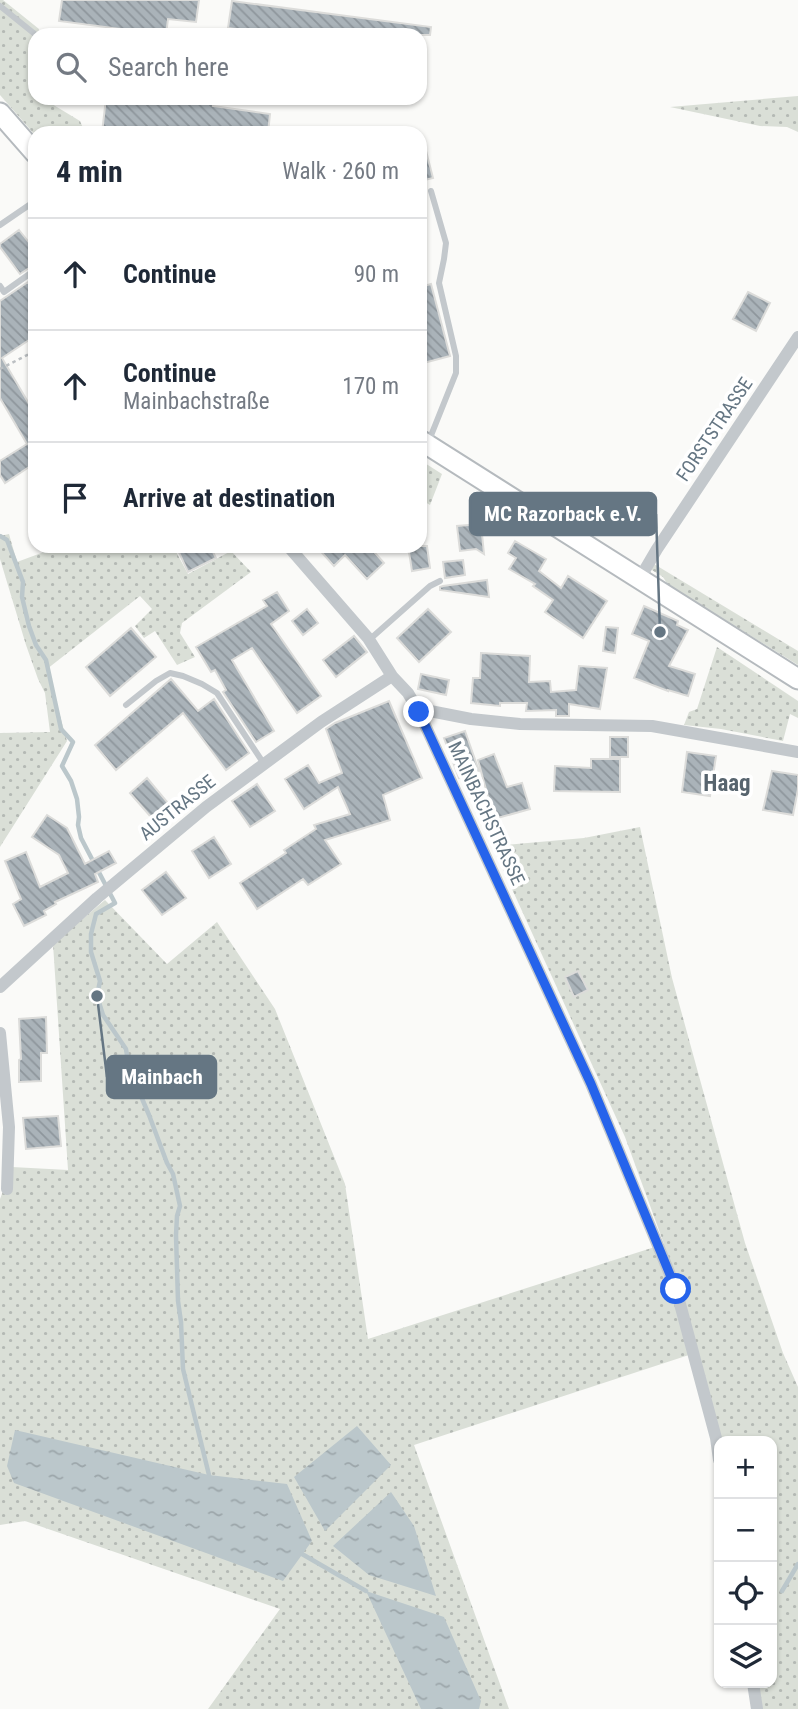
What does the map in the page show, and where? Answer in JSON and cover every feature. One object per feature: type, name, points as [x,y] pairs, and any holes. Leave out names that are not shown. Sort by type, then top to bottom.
[{"type":"main road","points":[[0,113],[28,145]]},
{"type":"main road","points":[[427,446],[798,679]]},
{"type":"street","name":"FORSTSTRASSE","points":[[640,579],[657,549],[798,337]]},
{"type":"street","name":"MAINBACHSTRASSE","points":[[294,553],[369,640],[419,712],[591,1084],[676,1289],[715,1436]]},
{"type":"street","name":"AUSTRASSE","points":[[0,987],[97,898],[206,807],[321,722],[392,676]]},
{"type":"street","points":[[419,712],[430,711],[520,724],[652,726],[798,752]]},
{"type":"street","points":[[0,1033],[9,1127],[7,1189]]},
{"type":"street","points":[[754,1688],[757,1709]]},
{"type":"lane","points":[[0,6],[28,29]]},
{"type":"lane","points":[[427,435],[456,373],[456,356],[439,283],[446,243],[431,191]]},
{"type":"lane","points":[[0,225],[28,206]]},
{"type":"lane","points":[[0,286],[4,292],[28,275]]},
{"type":"lane","points":[[369,640],[430,586],[440,581]]},
{"type":"lane","points":[[126,705],[170,673],[202,684],[218,693],[264,764]]},
{"type":"path","points":[[0,369],[28,355]]},
{"type":"shaded area","points":[[0,0],[3,0],[38,28],[28,28],[28,105],[54,105],[80,121],[82,126],[28,127],[0,95]]},
{"type":"shaded area","points":[[798,96],[798,132],[787,127],[760,126],[670,107]]},
{"type":"shaded area","points":[[427,464],[442,474],[430,505],[427,503]]},
{"type":"shaded area","points":[[9,534],[17,562],[41,553],[177,553],[188,574],[227,553],[233,553],[251,572],[182,623],[180,633],[195,657],[177,665],[155,631],[144,638],[135,626],[152,609],[140,596],[47,669],[67,741],[0,847],[0,733],[50,732],[45,693],[26,645],[0,559],[0,536]]},
{"type":"shaded area","points":[[654,564],[798,651],[798,665],[668,585],[663,577],[647,567]]},
{"type":"shaded area","points":[[717,647],[798,701],[798,718],[790,714],[783,741],[684,725],[689,712],[697,709]]},
{"type":"shaded area","points":[[640,827],[672,978],[745,1243],[783,1353],[798,1387],[798,1709],[762,1709],[759,1688],[777,1688],[777,1436],[718,1436],[698,1352],[414,1445],[509,1709],[208,1709],[280,1609],[25,1521],[0,1525],[0,1199],[12,1167],[68,1170],[53,944],[105,900],[167,964],[217,922],[275,1009],[345,1184],[368,1339],[664,1244],[625,1137],[501,865],[498,853],[506,845],[584,838]]},
{"type":"water","points":[[357,1426],[391,1465],[325,1531],[294,1477]]},
{"type":"water","points":[[15,1430],[209,1475],[287,1484],[312,1541],[283,1581],[14,1483],[7,1466]]},
{"type":"water","points":[[391,1492],[414,1526],[436,1596],[369,1575],[333,1546]]},
{"type":"water","points":[[366,1591],[444,1617],[481,1701],[479,1709],[421,1709]]},
{"type":"building","points":[[62,0],[199,0],[196,22],[168,19],[167,28],[112,28],[59,21]]},
{"type":"building","points":[[232,1],[431,27],[430,35],[427,35],[427,28],[228,28]]},
{"type":"building","points":[[105,105],[213,105],[270,114],[269,126],[103,126]]},
{"type":"building","points":[[427,155],[433,178],[427,179]]},
{"type":"building","points":[[19,230],[28,241],[28,269],[20,274],[0,244]]},
{"type":"building","points":[[28,282],[28,341],[2,358],[28,402],[28,468],[5,483],[0,475],[0,461],[27,444],[0,398],[0,301]]},
{"type":"building","points":[[431,284],[450,356],[427,362],[427,285]]},
{"type":"building","points":[[748,292],[770,303],[756,331],[733,319]]},
{"type":"building","points":[[481,524],[484,554],[476,549],[460,551],[457,526]]},
{"type":"building","points":[[515,541],[546,559],[539,571],[561,588],[568,576],[607,601],[583,638],[545,612],[553,600],[533,586],[535,584],[509,569],[516,558],[508,553]]},
{"type":"building","points":[[427,546],[430,568],[412,571],[409,553],[427,553]]},
{"type":"building","points":[[179,553],[214,553],[216,558],[188,572]]},
{"type":"building","points":[[322,553],[375,553],[384,563],[367,579],[345,555],[334,566]]},
{"type":"building","points":[[463,560],[465,575],[445,578],[443,562]]},
{"type":"building","points":[[487,580],[489,597],[440,590],[443,586]]},
{"type":"building","points":[[277,592],[289,611],[271,624],[321,696],[297,713],[252,648],[232,660],[274,731],[256,742],[223,692],[226,690],[215,670],[211,672],[196,647],[267,606],[263,600]]},
{"type":"building","points":[[644,606],[678,621],[677,625],[688,630],[669,666],[695,674],[688,696],[634,678],[649,641],[632,634]]},
{"type":"building","points":[[307,609],[318,623],[303,635],[292,621]]},
{"type":"building","points":[[428,609],[451,632],[419,662],[397,638]]},
{"type":"building","points":[[606,627],[618,628],[615,653],[603,651]]},
{"type":"building","points":[[131,628],[156,657],[110,696],[86,667]]},
{"type":"building","points":[[354,636],[367,652],[336,677],[323,660]]},
{"type":"building","points":[[481,653],[530,656],[529,682],[550,681],[551,692],[576,690],[579,666],[607,668],[600,709],[569,704],[569,716],[556,716],[556,710],[526,711],[527,703],[500,703],[500,706],[471,703],[473,678],[480,678]]},
{"type":"building","points":[[421,674],[449,680],[446,695],[418,689]]},
{"type":"building","points":[[171,679],[198,711],[214,699],[249,753],[226,770],[183,713],[116,770],[95,745]]},
{"type":"building","points":[[389,701],[422,778],[383,795],[390,820],[325,840],[341,864],[308,885],[303,879],[257,909],[240,883],[286,853],[284,850],[316,829],[314,825],[350,814],[338,787],[304,809],[285,779],[308,765],[319,783],[342,773],[326,729]]},
{"type":"building","points":[[465,731],[479,771],[459,778],[444,738]]},
{"type":"building","points":[[610,737],[628,737],[628,757],[610,757]]},
{"type":"building","points":[[687,752],[716,756],[710,796],[682,792]]},
{"type":"building","points":[[494,754],[507,787],[522,783],[530,809],[494,819],[478,760]]},
{"type":"building","points":[[591,759],[620,759],[620,792],[554,791],[555,766],[591,768]]},
{"type":"building","points":[[772,771],[798,775],[793,815],[763,810]]},
{"type":"building","points":[[147,778],[168,803],[151,817],[130,793]]},
{"type":"building","points":[[257,784],[275,811],[250,827],[232,801]]},
{"type":"building","points":[[47,815],[67,828],[85,864],[109,851],[116,863],[95,874],[98,882],[55,902],[56,904],[44,911],[46,915],[24,926],[13,904],[21,899],[5,861],[26,852],[40,887],[68,873],[59,855],[32,837]]},
{"type":"building","points":[[214,837],[231,864],[209,878],[192,851]]},
{"type":"building","points":[[166,872],[186,898],[162,915],[142,890]]},
{"type":"building","points":[[578,971],[588,990],[574,997],[565,977]]},
{"type":"building","points":[[46,1017],[47,1053],[41,1053],[41,1081],[19,1082],[19,1019]]},
{"type":"building","points":[[58,1116],[61,1146],[26,1149],[23,1118]]},
{"type":"waterway","points":[[0,536],[7,540],[23,582],[22,597],[29,626],[36,645],[46,660],[61,729],[73,742],[62,766],[77,799],[81,838],[115,903],[96,914],[91,934],[91,952],[100,981],[97,996],[103,1015],[126,1049],[129,1068],[173,1174],[180,1206],[176,1235],[183,1369],[209,1475]]},
{"type":"waterway","points":[[302,1554],[366,1591]]},
{"type":"waterway","points":[[782,1591],[798,1564]]},
{"type":"place","name":"MC Razorback e.V.","points":[[660,632]]},
{"type":"place","name":"Mainbach","points":[[97,996]]},
{"type":"district","name":"Haag","points":[[727,783]]},
{"type":"route","points":[[419,712],[591,1084],[676,1289]]}]
